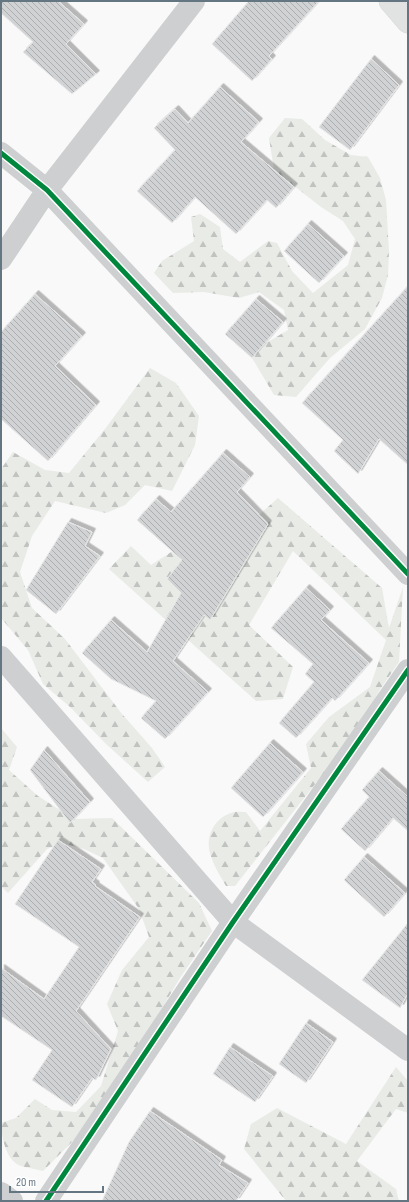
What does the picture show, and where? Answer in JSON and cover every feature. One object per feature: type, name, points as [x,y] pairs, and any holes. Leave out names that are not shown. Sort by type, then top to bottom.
[{"type":"main road","points":[[390,1],[408,22]]},
{"type":"street","points":[[1,259],[47,190],[194,1]]},
{"type":"street","points":[[1,153],[47,190],[408,574]]},
{"type":"street","points":[[1,657],[234,922],[408,1050]]},
{"type":"street","points":[[46,1201],[234,922],[408,670]]},
{"type":"street","points":[[1,1193],[12,1201]]},
{"type":"green space","points":[[285,118],[302,119],[325,140],[351,155],[368,157],[380,178],[386,200],[389,252],[388,275],[382,298],[365,329],[330,358],[296,397],[274,395],[252,358],[261,346],[288,330],[284,310],[259,292],[239,298],[204,292],[173,293],[154,273],[162,261],[194,241],[191,217],[200,214],[220,227],[223,249],[240,262],[268,241],[277,243],[292,271],[313,293],[348,265],[355,239],[343,221],[321,207],[274,170],[269,138]]},
{"type":"green space","points":[[150,368],[176,383],[199,416],[195,445],[172,491],[145,485],[125,505],[106,513],[55,501],[32,536],[20,572],[32,608],[65,639],[122,714],[152,748],[165,767],[148,782],[106,744],[69,706],[43,684],[28,650],[1,618],[1,469],[13,452],[45,470],[69,473],[105,429]]},
{"type":"green space","points":[[278,498],[382,588],[389,628],[403,587],[399,662],[379,691],[360,727],[235,886],[226,886],[211,857],[209,847],[210,834],[216,823],[225,815],[234,812],[246,812],[260,831],[311,768],[306,744],[329,717],[370,687],[386,640],[293,551],[249,625],[293,667],[283,699],[256,701],[109,569],[131,546],[151,565],[207,529],[230,541]]},
{"type":"green space","points":[[1,728],[17,747],[9,770],[38,796],[74,819],[112,818],[199,903],[212,931],[180,978],[97,1117],[43,1171],[21,1166],[11,1159],[5,1148],[1,1123],[16,1118],[35,1099],[52,1110],[76,1112],[101,1086],[118,1031],[107,1004],[122,970],[149,937],[139,909],[103,858],[84,849],[62,843],[47,849],[8,893],[1,886]]},
{"type":"green space","points":[[396,1067],[408,1081],[408,1113],[396,1109],[357,1161],[396,1189],[399,1201],[286,1201],[244,1149],[251,1124],[277,1108],[346,1144]]},
{"type":"building","points":[[1,1],[58,1],[84,24],[66,44],[96,74],[72,94],[23,52],[33,42],[1,13]]},
{"type":"building","points":[[249,1],[319,1],[269,56],[272,59],[252,81],[212,44]]},
{"type":"building","points":[[371,59],[399,85],[350,150],[319,127]]},
{"type":"building","points":[[220,87],[259,122],[241,142],[294,187],[276,208],[267,200],[236,234],[195,197],[172,223],[137,191],[175,150],[154,128],[175,109],[188,123]]},
{"type":"building","points":[[308,224],[344,256],[319,283],[284,251]]},
{"type":"building","points":[[408,286],[408,465],[379,439],[358,474],[334,451],[343,440],[302,403]]},
{"type":"building","points":[[35,294],[82,336],[55,366],[96,405],[48,461],[1,419],[1,332]]},
{"type":"building","points":[[256,299],[283,322],[252,358],[225,334]]},
{"type":"building","points":[[223,453],[250,477],[237,492],[268,524],[210,620],[204,615],[173,661],[208,692],[165,739],[141,718],[156,701],[111,679],[82,653],[111,620],[147,652],[181,593],[167,579],[182,560],[137,520],[156,499],[171,512]]},
{"type":"building","points":[[68,522],[92,532],[85,546],[100,556],[56,614],[26,590]]},
{"type":"building","points":[[306,588],[330,610],[321,620],[369,663],[335,701],[332,698],[296,738],[279,723],[314,682],[305,674],[313,664],[271,628]]},
{"type":"building","points":[[270,743],[303,772],[263,817],[231,788]]},
{"type":"building","points":[[44,750],[90,802],[70,823],[30,770]]},
{"type":"building","points":[[379,771],[408,797],[408,831],[393,818],[365,851],[341,829],[369,797],[362,790]]},
{"type":"building","points":[[58,840],[101,869],[92,882],[96,885],[95,886],[140,917],[76,1011],[111,1049],[96,1080],[92,1078],[72,1107],[32,1080],[52,1050],[1,1016],[1,968],[44,999],[79,947],[15,904]]},
{"type":"building","points":[[364,857],[405,893],[384,917],[344,880]]},
{"type":"building","points":[[408,923],[408,993],[400,1008],[362,980]]},
{"type":"building","points":[[306,1023],[333,1042],[306,1083],[279,1064]]},
{"type":"building","points":[[230,1047],[273,1076],[255,1102],[213,1074]]},
{"type":"building","points":[[150,1111],[222,1160],[219,1165],[248,1183],[236,1201],[102,1201],[129,1142]]},
{"type":"cycle path","points":[[1,153],[47,190],[408,574]]},
{"type":"cycle path","points":[[46,1201],[233,922],[408,670]]}]
